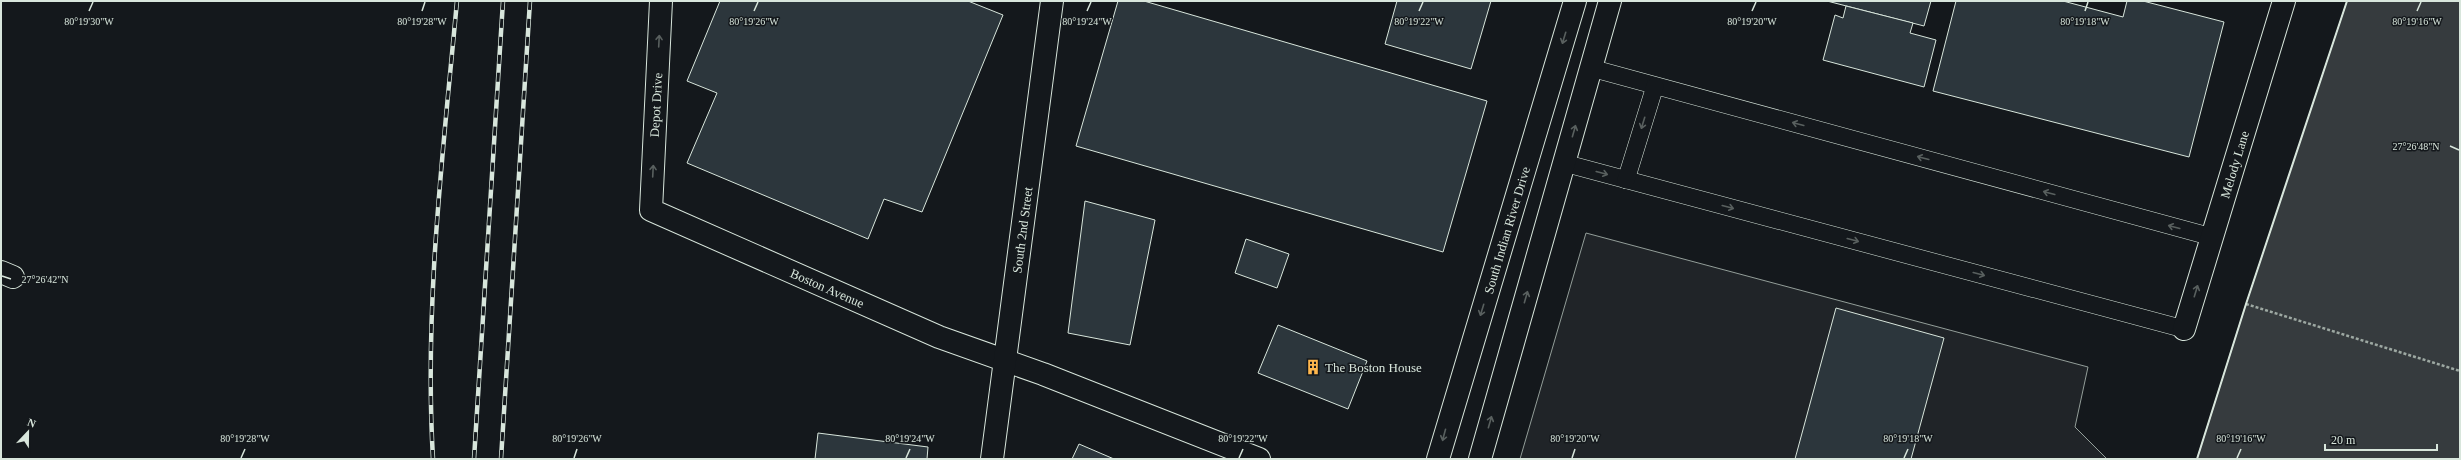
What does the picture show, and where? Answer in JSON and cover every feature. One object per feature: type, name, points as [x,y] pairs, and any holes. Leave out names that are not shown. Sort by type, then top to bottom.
[{"type":"street","name":"Depot Drive","points":[[651,210],[661,1]]},
{"type":"street","name":"South 2nd Street","points":[[992,459],[1052,1]]},
{"type":"street","name":"South Indian River Drive","points":[[1438,459],[1575,1]]},
{"type":"street","points":[[1480,459],[1610,1]]},
{"type":"street","name":"Melody Lane","points":[[2184,329],[2284,1]]},
{"type":"street","name":"Boston Avenue","points":[[651,210],[939,337],[1050,377],[1259,459]]},
{"type":"lane","points":[[1591,68],[2212,237]]},
{"type":"lane","points":[[1626,180],[1655,86]]},
{"type":"lane","points":[[1564,163],[2184,329]]},
{"type":"path","points":[[2246,304],[2460,371]]},
{"type":"shaded area","points":[[2347,1],[2460,1],[2460,459],[2197,459],[2246,304]]},
{"type":"shaded area","points":[[1586,233],[2088,367],[2075,427],[2107,459],[1520,459]]},
{"type":"building","points":[[720,1],[968,1],[1003,15],[922,212],[884,199],[868,239],[687,163],[717,93],[687,81]]},
{"type":"building","points":[[1118,1],[1144,1],[1487,101],[1443,252],[1076,146]]},
{"type":"building","points":[[1397,1],[1491,1],[1471,69],[1385,44]]},
{"type":"building","points":[[1827,1],[1931,1],[1924,26]]},
{"type":"building","points":[[1956,1],[2063,1],[2123,17],[2127,1],[2143,1],[2224,22],[2189,157],[1933,91]]},
{"type":"building","points":[[1846,6],[1913,23],[1910,33],[1936,40],[1924,87],[1823,60],[1835,15],[1843,18]]},
{"type":"building","points":[[1085,201],[1155,220],[1130,345],[1068,333]]},
{"type":"building","points":[[1246,239],[1289,254],[1277,288],[1235,273]]},
{"type":"building","points":[[1836,308],[1944,338],[1911,459],[1795,459]]},
{"type":"building","name":"The Boston House","points":[[1278,325],[1367,361],[1348,409],[1258,373]]},
{"type":"building","points":[[818,433],[928,447],[927,459],[815,459]]},
{"type":"building","points":[[1079,444],[1114,459],[1072,459]]},
{"type":"railway","points":[[433,459],[431,402],[433,287],[436,230],[457,1]]},
{"type":"railway","points":[[474,459],[503,1]]},
{"type":"railway","points":[[501,459],[530,1]]},
{"type":"wall","points":[[2197,459],[2246,304],[2347,1]]},
{"type":"place","name":"The Boston House","points":[[1313,367]]}]
